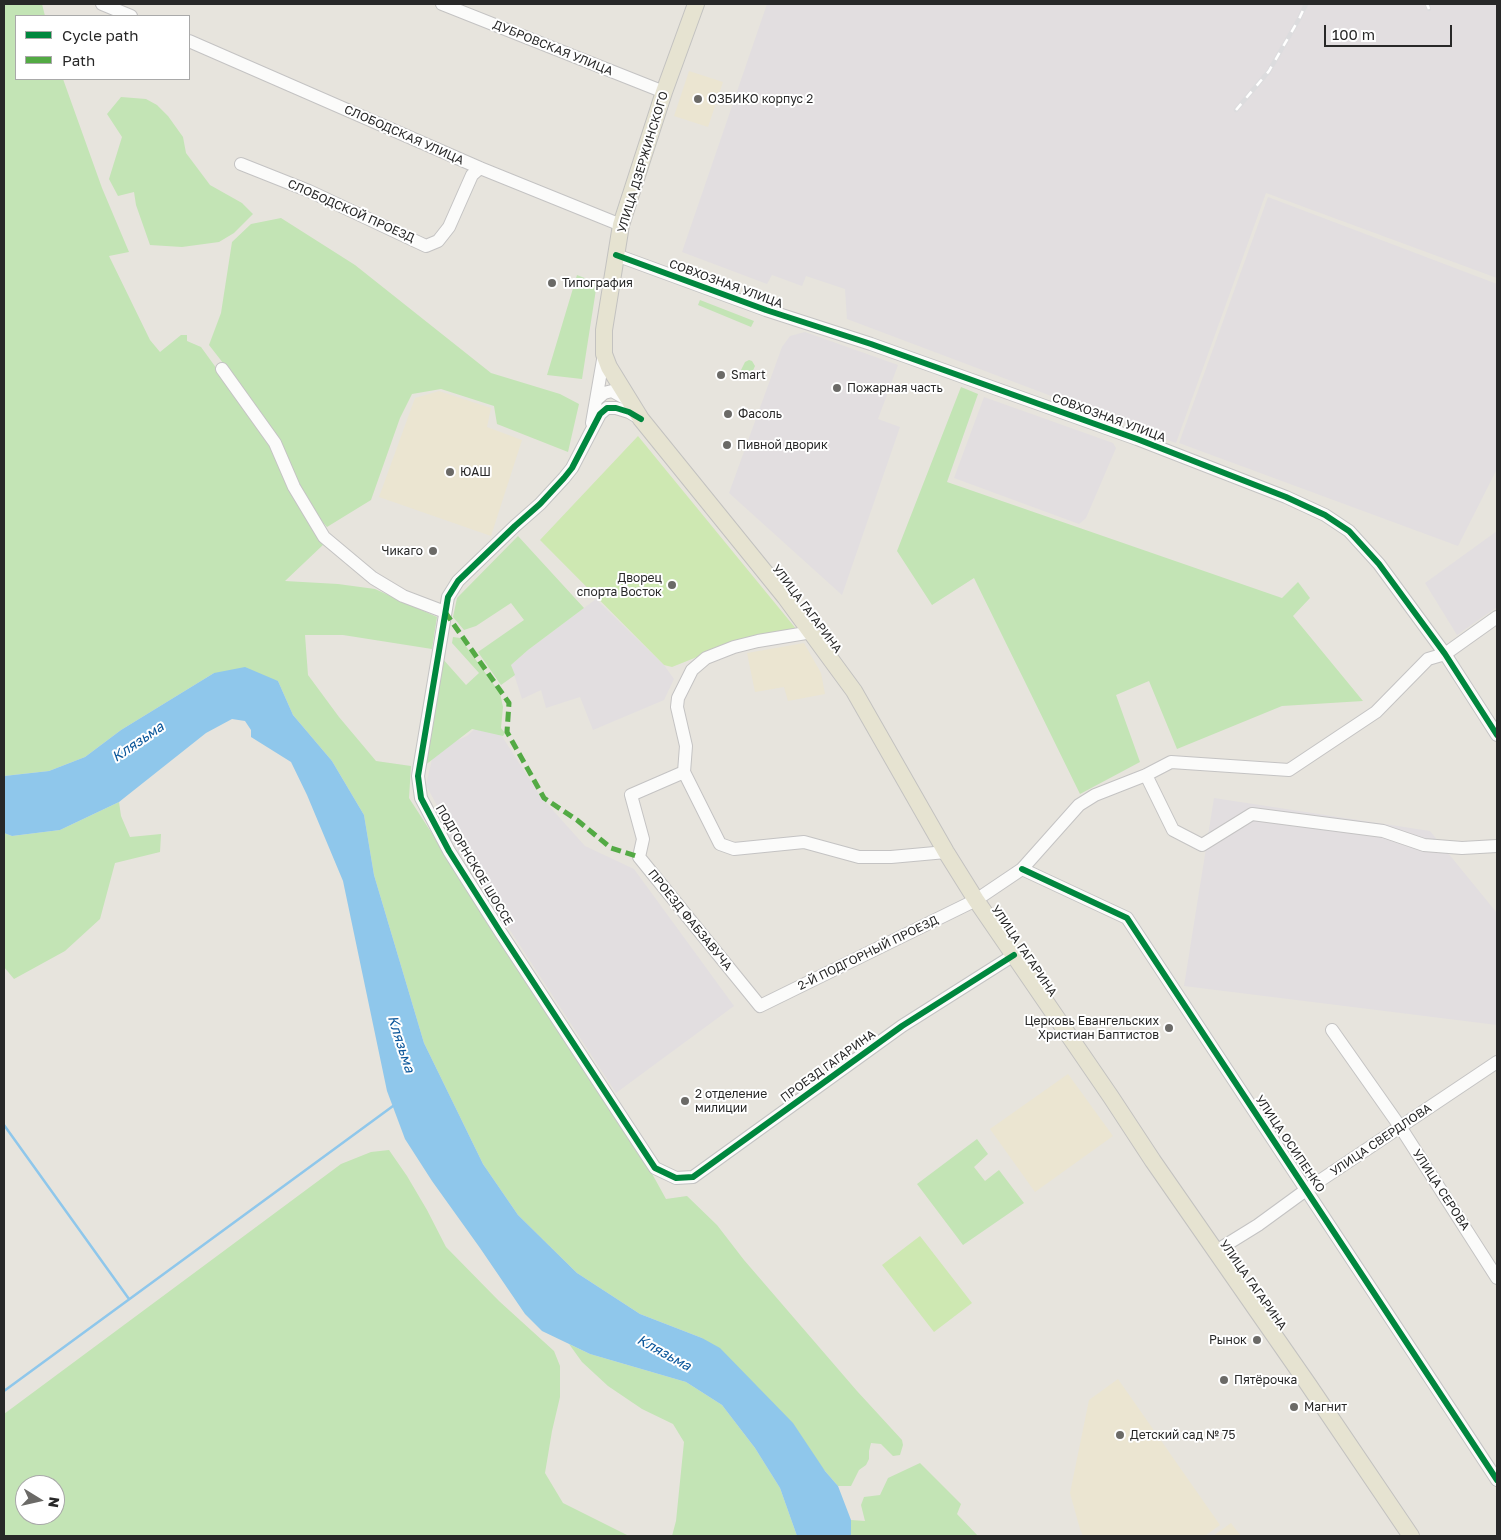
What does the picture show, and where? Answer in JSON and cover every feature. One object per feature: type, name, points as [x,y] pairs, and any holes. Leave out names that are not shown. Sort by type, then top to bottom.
[{"type":"main road","name":"УЛИЦА ДЗЕРЖИНСКОГО","points":[[604,354],[604,330],[621,225],[664,92],[696,4]]},
{"type":"main road","name":"УЛИЦА ГАГАРИНА","points":[[604,354],[616,381],[641,419],[812,632],[854,691],[946,852],[976,900],[1412,1536]]},
{"type":"street","points":[[102,4],[129,15]]},
{"type":"street","name":"ДУБРОВСКАЯ УЛИЦА","points":[[442,4],[664,92]]},
{"type":"street","name":"СЛОБОДСКАЯ УЛИЦА","points":[[190,41],[480,168],[621,225]]},
{"type":"street","name":"СЛОБОДСКОЙ ПРОЕЗД","points":[[241,164],[309,191],[426,246],[438,241],[449,227],[472,175],[480,168]]},
{"type":"street","name":"СОВХОЗНАЯ УЛИЦА","points":[[616,255],[756,307],[871,344],[1137,439],[1286,496],[1325,515],[1350,531],[1379,564],[1445,654],[1497,735]]},
{"type":"street","points":[[589,438],[604,354]]},
{"type":"street","points":[[222,369],[275,443],[294,486],[324,537],[373,578],[403,596],[445,612]]},
{"type":"street","points":[[596,400],[604,393],[612,391],[630,401]]},
{"type":"street","points":[[589,438],[600,414],[607,408],[616,408],[629,412],[641,419]]},
{"type":"street","name":"ПОДГОРНСКОЕ ШОССЕ","points":[[589,438],[564,478],[540,504],[458,581],[448,597],[418,776],[421,798],[449,851],[655,1168]]},
{"type":"street","name":"2-Й ПОДГОРНЫЙ ПРОЕЗД","points":[[760,1006],[976,900],[1022,869],[1079,805],[1095,795],[1146,775],[1171,762],[1289,770],[1376,712],[1428,659],[1445,654],[1497,617]]},
{"type":"street","points":[[812,632],[758,641],[734,647],[706,658],[692,670],[678,698],[677,707],[686,746],[684,772],[720,844],[734,849],[804,842],[859,857],[891,857],[946,852]]},
{"type":"street","name":"ПРОЕЗД ФАБЗАВУЧА","points":[[684,772],[631,795],[643,839],[639,858],[760,1006]]},
{"type":"street","points":[[1146,775],[1173,830],[1202,845],[1252,814],[1383,831],[1424,845],[1462,848],[1497,846]]},
{"type":"street","name":"УЛИЦА ОСИПЕНКО","points":[[1022,869],[1127,918],[1497,1480]]},
{"type":"street","name":"ПРОЕЗД ГАГАРИНА","points":[[655,1168],[676,1178],[693,1177],[902,1026],[1014,956]]},
{"type":"street","name":"УЛИЦА СЕРОВА","points":[[1332,1030],[1401,1128],[1497,1278]]},
{"type":"street","name":"УЛИЦА СВЕРДЛОВА","points":[[1216,1251],[1258,1225],[1306,1190],[1497,1062]]},
{"type":"shaded area","points":[[767,4],[1497,4],[1497,278],[1266,193],[1176,443],[847,319],[845,289],[806,276],[802,286],[772,275],[767,284],[682,252]]},
{"type":"shaded area","name":"ОЗБИКО корпус 2","points":[[689,71],[723,82],[708,127],[674,116]]},
{"type":"shaded area","points":[[1268,197],[1497,284],[1497,469],[1458,546],[1179,443]]},
{"type":"shaded area","points":[[805,332],[898,365],[878,419],[900,427],[842,595],[729,493],[782,347],[790,336]]},
{"type":"shaded area","name":"ЮАШ","points":[[439,391],[491,408],[487,427],[522,440],[491,536],[379,497],[415,398]]},
{"type":"shaded area","points":[[984,397],[1113,443],[1116,448],[1086,518],[1079,524],[954,478]]},
{"type":"shaded area","points":[[1497,531],[1497,607],[1457,635],[1425,583]]},
{"type":"shaded area","points":[[596,599],[664,665],[674,679],[664,700],[593,730],[580,697],[546,708],[541,690],[522,699],[511,665]]},
{"type":"shaded area","points":[[804,643],[821,673],[825,694],[788,701],[784,687],[755,692],[747,653]]},
{"type":"shaded area","points":[[489,716],[541,797],[585,846],[634,869],[734,1006],[616,1093],[448,835],[448,826],[426,785],[434,751],[467,736]]},
{"type":"shaded area","points":[[1214,798],[1430,831],[1497,913],[1497,1025],[1184,986]]},
{"type":"shaded area","points":[[1068,1074],[1113,1136],[1035,1192],[990,1129]]},
{"type":"shaded area","name":"Детский сад № 75","points":[[1118,1379],[1220,1525],[1205,1536],[1083,1536],[1070,1493],[1089,1400]]},
{"type":"shaded area","points":[[1231,1523],[1241,1536],[1213,1536]]},
{"type":"green space","points":[[4,4],[42,4],[45,15],[15,15],[15,80],[63,80],[102,188],[129,252],[109,256],[150,340],[160,352],[181,335],[187,335],[187,341],[201,347],[267,438],[324,544],[285,581],[338,584],[375,589],[437,617],[432,649],[343,635],[305,635],[308,675],[339,717],[376,761],[411,766],[409,798],[650,1170],[666,1199],[687,1196],[717,1225],[744,1260],[902,1440],[903,1445],[900,1455],[893,1456],[881,1444],[871,1443],[869,1459],[866,1465],[859,1470],[851,1486],[838,1486],[702,1338],[640,1314],[577,1273],[518,1215],[483,1164],[424,1043],[374,875],[364,815],[332,761],[293,715],[278,681],[214,673],[121,730],[85,757],[49,771],[4,776]]},
{"type":"green space","points":[[121,97],[146,99],[157,105],[168,116],[183,137],[186,153],[210,185],[242,203],[253,214],[234,233],[219,242],[182,247],[150,245],[136,205],[134,192],[118,196],[109,179],[122,137],[107,114]]},
{"type":"green space","points":[[281,218],[355,265],[491,373],[560,394],[579,404],[568,452],[497,424],[494,406],[441,389],[412,394],[400,418],[371,500],[327,527],[318,517],[241,386],[209,345],[221,313],[232,242],[251,224]]},
{"type":"green space","points":[[577,275],[597,283],[582,379],[547,375]]},
{"type":"green space","points":[[700,300],[754,321],[751,327],[698,305]]},
{"type":"green space","points":[[749,360],[755,366],[750,377],[748,379],[740,378],[739,374],[745,362]]},
{"type":"green space","points":[[961,387],[978,394],[947,482],[1282,598],[1298,582],[1310,598],[1293,616],[1363,701],[1282,706],[1177,749],[1149,681],[1116,695],[1140,762],[1080,794],[974,578],[932,605],[897,551]]},
{"type":"green space","name":"Дворец спорта Восток","points":[[638,436],[797,630],[732,643],[672,667],[664,665],[540,540]]},
{"type":"green space","points":[[518,536],[584,608],[511,665],[515,675],[501,685],[478,652],[524,620],[511,603],[476,626],[464,630],[453,617],[457,598]]},
{"type":"green space","points":[[453,637],[460,638],[500,693],[503,707],[501,728],[505,733],[503,736],[472,729],[424,766],[442,658],[466,685],[479,673],[452,643]]},
{"type":"green space","points":[[119,802],[121,816],[130,837],[161,834],[160,852],[115,863],[100,919],[65,951],[14,979],[4,967],[4,833],[12,836],[60,830]]},
{"type":"green space","points":[[977,1139],[988,1154],[974,1167],[985,1181],[999,1170],[1024,1203],[963,1245],[917,1184]]},
{"type":"green space","points":[[389,1150],[427,1210],[446,1247],[499,1301],[554,1351],[560,1366],[560,1397],[545,1473],[563,1503],[629,1536],[4,1536],[4,1414],[341,1164],[371,1152]]},
{"type":"green space","points":[[920,1236],[972,1303],[934,1332],[882,1265]]},
{"type":"green space","points":[[569,1344],[590,1354],[686,1382],[722,1405],[755,1448],[780,1488],[797,1536],[672,1536],[676,1521],[684,1442],[673,1424],[642,1409],[608,1386],[582,1362]]},
{"type":"green space","points":[[920,1463],[961,1504],[957,1514],[978,1536],[851,1536],[851,1520],[865,1521],[861,1505],[864,1497],[880,1495],[888,1478]]},
{"type":"water","name":"Клязьма","points":[[245,667],[278,681],[293,715],[332,761],[364,815],[374,875],[424,1043],[483,1164],[518,1215],[577,1273],[640,1314],[702,1338],[720,1348],[793,1423],[825,1471],[838,1486],[851,1520],[851,1536],[797,1536],[780,1488],[755,1448],[722,1405],[686,1382],[590,1354],[542,1331],[525,1314],[405,1139],[387,1091],[343,881],[291,762],[251,737],[251,730],[245,721],[232,719],[206,733],[119,802],[60,830],[12,836],[4,833],[4,776],[49,771],[85,757],[121,730],[214,673]]},
{"type":"waterway","points":[[4,1391],[393,1106]]},
{"type":"waterway","points":[[4,1125],[129,1299]]},
{"type":"railway","points":[[1236,110],[1269,71],[1306,4]]},
{"type":"railway","points":[[1427,4],[1429,9]]},
{"type":"marked path","points":[[445,612],[509,703],[507,732],[544,798],[577,820],[611,848],[639,857]]},
{"type":"cycle path","points":[[616,255],[766,310],[871,344],[1137,439],[1286,497],[1325,515],[1349,531],[1379,564],[1445,654],[1497,735]]},
{"type":"cycle path","points":[[641,419],[629,412],[616,408],[607,408],[600,414],[572,468],[564,478],[540,504],[458,581],[448,597],[418,776],[421,798],[449,851],[655,1168],[676,1178],[693,1177],[902,1026],[1014,955]]},
{"type":"cycle path","points":[[1022,869],[1127,918],[1497,1480]]},
{"type":"place","name":"ОЗБИКО корпус 2","points":[[698,99]]},
{"type":"place","name":"Типография","points":[[552,283]]},
{"type":"place","name":"Smart","points":[[721,375]]},
{"type":"place","name":"Пожарная часть","points":[[837,388]]},
{"type":"place","name":"Фасоль","points":[[728,414]]},
{"type":"place","name":"Пивной дворик","points":[[727,445]]},
{"type":"place","name":"ЮАШ","points":[[450,472]]},
{"type":"place","name":"Чикаго","points":[[433,551]]},
{"type":"place","name":"Дворец спорта Восток","points":[[672,585]]},
{"type":"place","name":"Церковь Евангельских Христиан Баптистов","points":[[1169,1028]]},
{"type":"place","name":"2 отделение милиции","points":[[685,1101]]},
{"type":"place","name":"Рынок","points":[[1257,1340]]},
{"type":"place","name":"Пятёрочка","points":[[1224,1380]]},
{"type":"place","name":"Магнит","points":[[1294,1407]]},
{"type":"place","name":"Детский сад № 75","points":[[1120,1435]]}]
